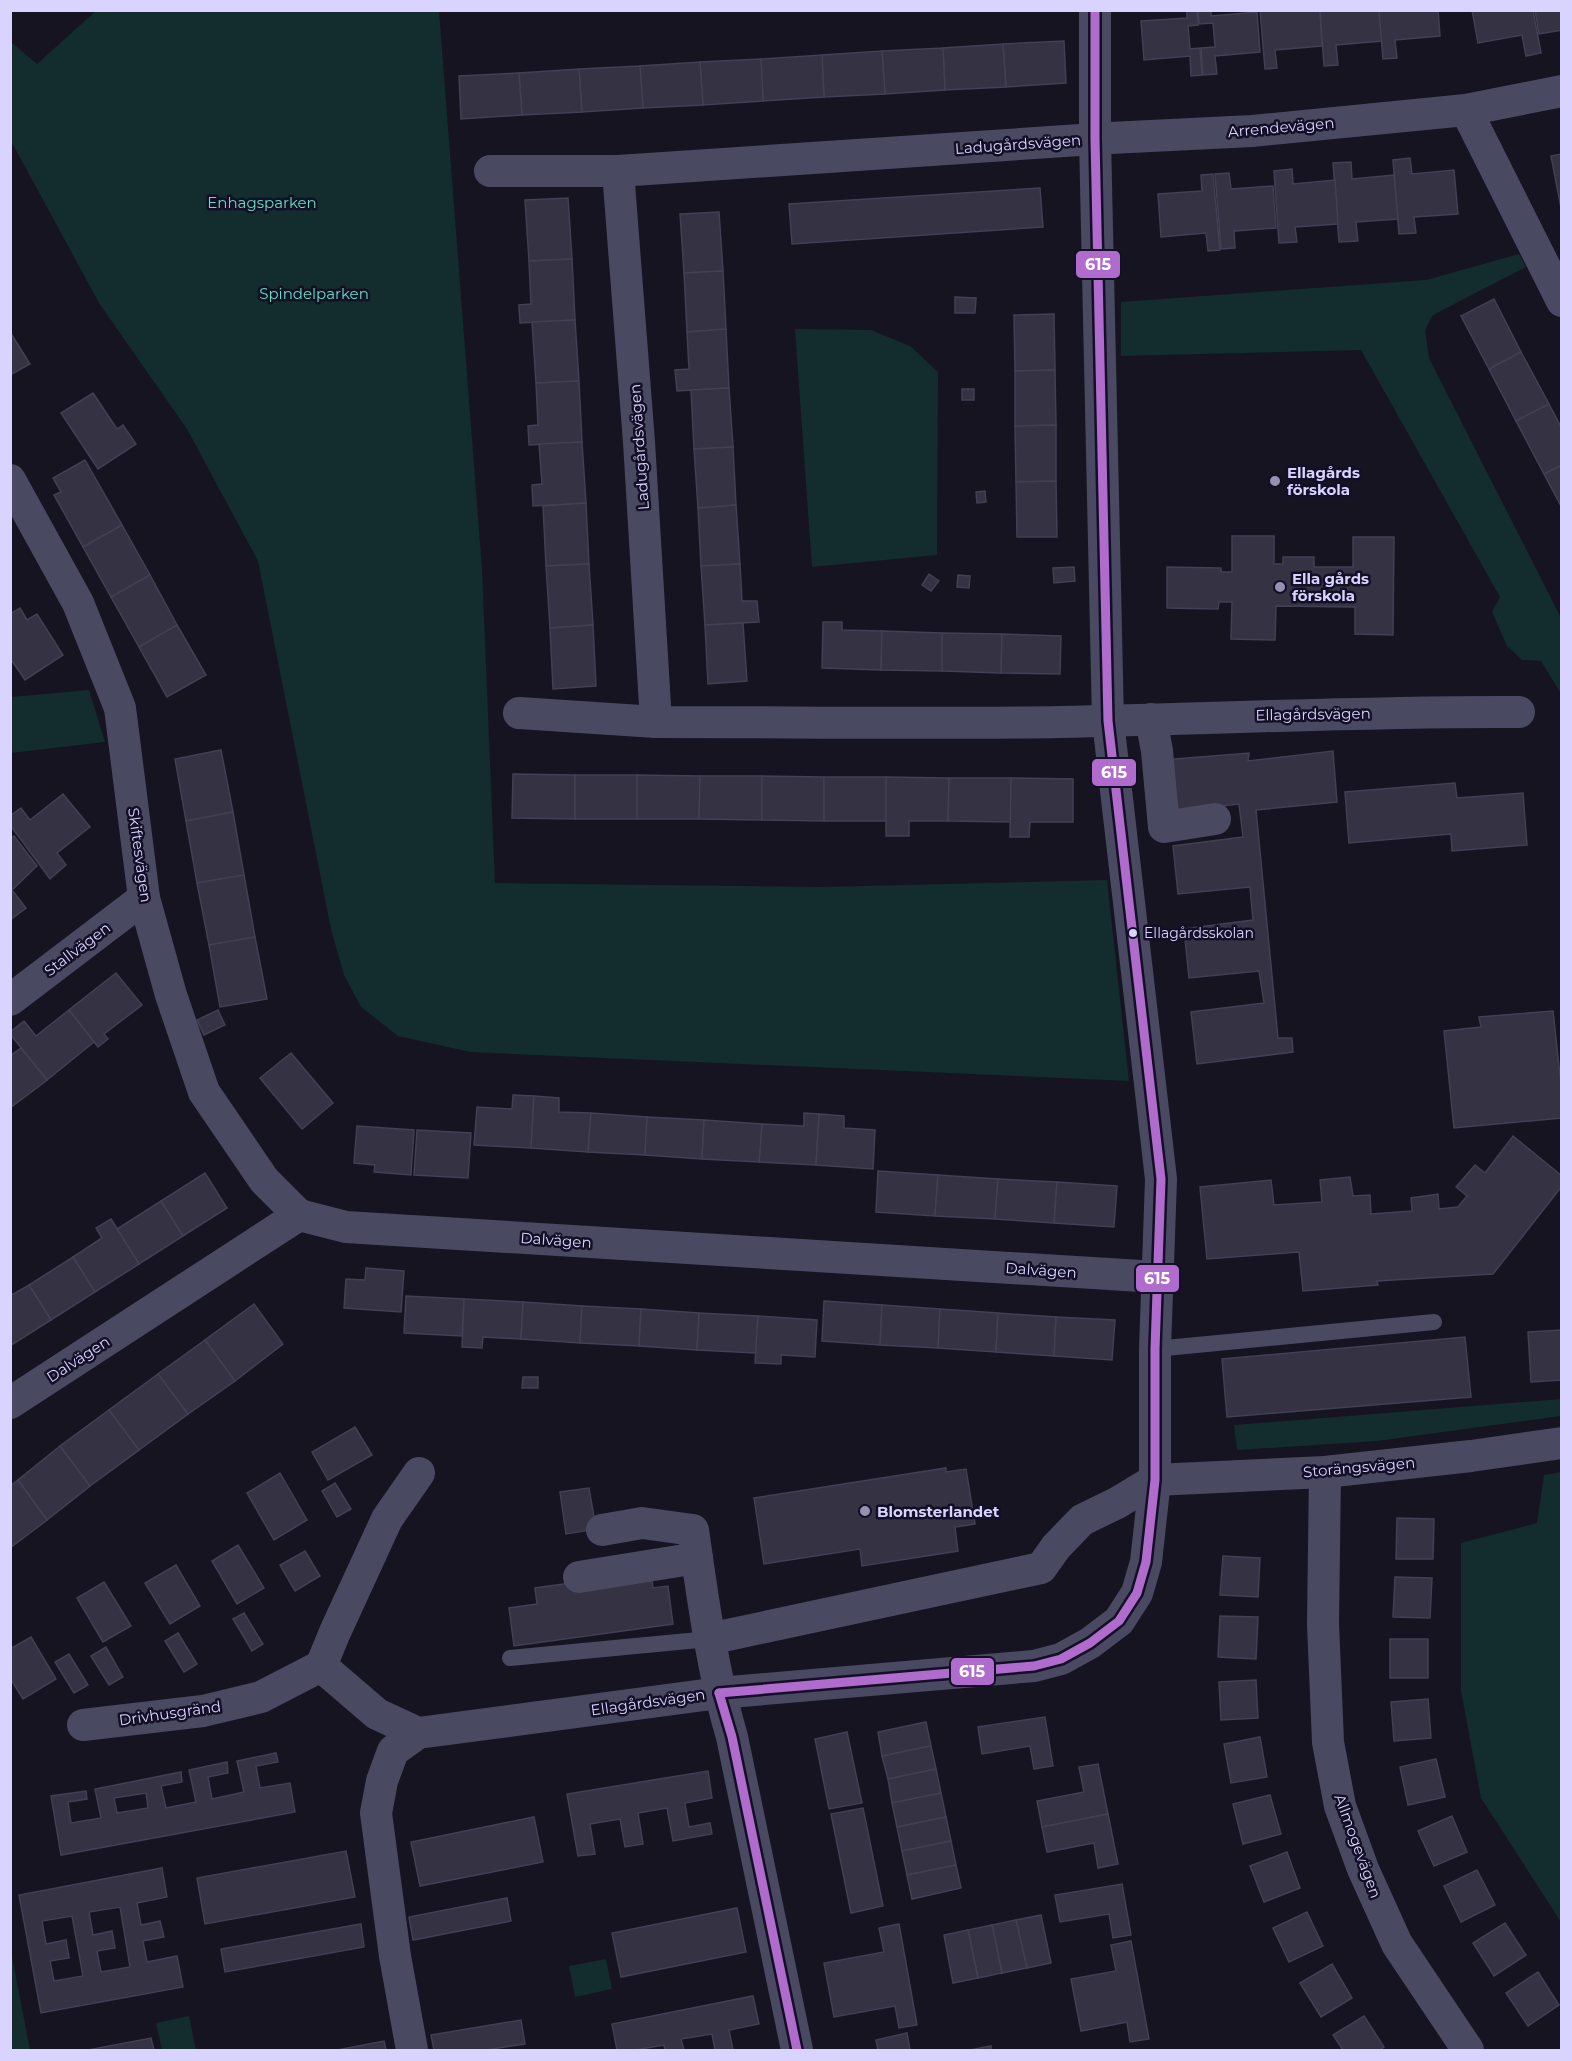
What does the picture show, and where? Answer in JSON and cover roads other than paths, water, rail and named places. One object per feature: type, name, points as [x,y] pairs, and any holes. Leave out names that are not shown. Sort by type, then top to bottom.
[{"type":"street","name":"Ellagårdsvägen","points":[[412,2050],[394,1956],[376,1813],[382,1780],[393,1751],[418,1733],[719,1693],[1034,1666],[1061,1659],[1090,1643],[1119,1621],[1137,1593],[1146,1562],[1155,1480],[1155,1349],[1161,1179],[1107,721],[1095,139],[1095,10]]},
{"type":"street","name":"Arrendevägen","points":[[1095,139],[1252,131],[1466,110],[1562,91]]},
{"type":"street","points":[[1466,110],[1562,302]]},
{"type":"street","name":"Ladugårdsvägen","points":[[490,171],[618,171],[1095,139]]},
{"type":"street","name":"Ladugårdsvägen","points":[[618,171],[639,442],[656,722]]},
{"type":"street","name":"Skiftesvägen","points":[[10,480],[78,603],[120,708],[144,898],[171,995],[204,1092],[264,1180],[298,1215]]},
{"type":"street","name":"Ellagårdsvägen","points":[[1107,721],[1390,712],[1519,712]]},
{"type":"street","points":[[519,713],[656,722],[889,724],[1107,721]]},
{"type":"street","points":[[1151,719],[1157,751],[1164,827],[1215,819]]},
{"type":"street","name":"Stallvägen","points":[[10,1000],[144,898]]},
{"type":"street","name":"Dalvägen","points":[[10,1403],[298,1215],[346,1227],[1157,1277]]},
{"type":"street","name":"Storängsvägen","points":[[1155,1480],[1325,1472],[1471,1456],[1562,1443]]},
{"type":"street","name":"Allmogevägen","points":[[1325,1472],[1323,1624],[1328,1742],[1340,1806],[1363,1869],[1397,1944],[1468,2050]]},
{"type":"street","points":[[418,1733],[377,1714],[321,1666],[334,1632],[387,1519],[419,1473]]},
{"type":"street","points":[[709,1640],[1041,1568],[1056,1547],[1082,1520],[1117,1503],[1155,1480]]},
{"type":"street","points":[[602,1530],[642,1523],[693,1530],[719,1693],[732,1737],[797,2050]]},
{"type":"street","points":[[579,1577],[697,1558]]},
{"type":"street","name":"Drivhusgränd","points":[[83,1725],[203,1711],[261,1697],[321,1666]]},
{"type":"lane","points":[[1155,1349],[1434,1322]]},
{"type":"lane","points":[[510,1658],[709,1640]]},
{"type":"place","name":"Ellagårds förskola","points":[[1275,481]]},
{"type":"place","name":"Ella gårds förskola","points":[[1280,587]]},
{"type":"place","name":"Ellagårdsskolan","points":[[1133,933]]},
{"type":"place","name":"Blomsterlandet","points":[[865,1511]]},
{"type":"park label","name":"Enhagsparken","points":[[262,202]]},
{"type":"park label","name":"Spindelparken","points":[[314,293]]}]
